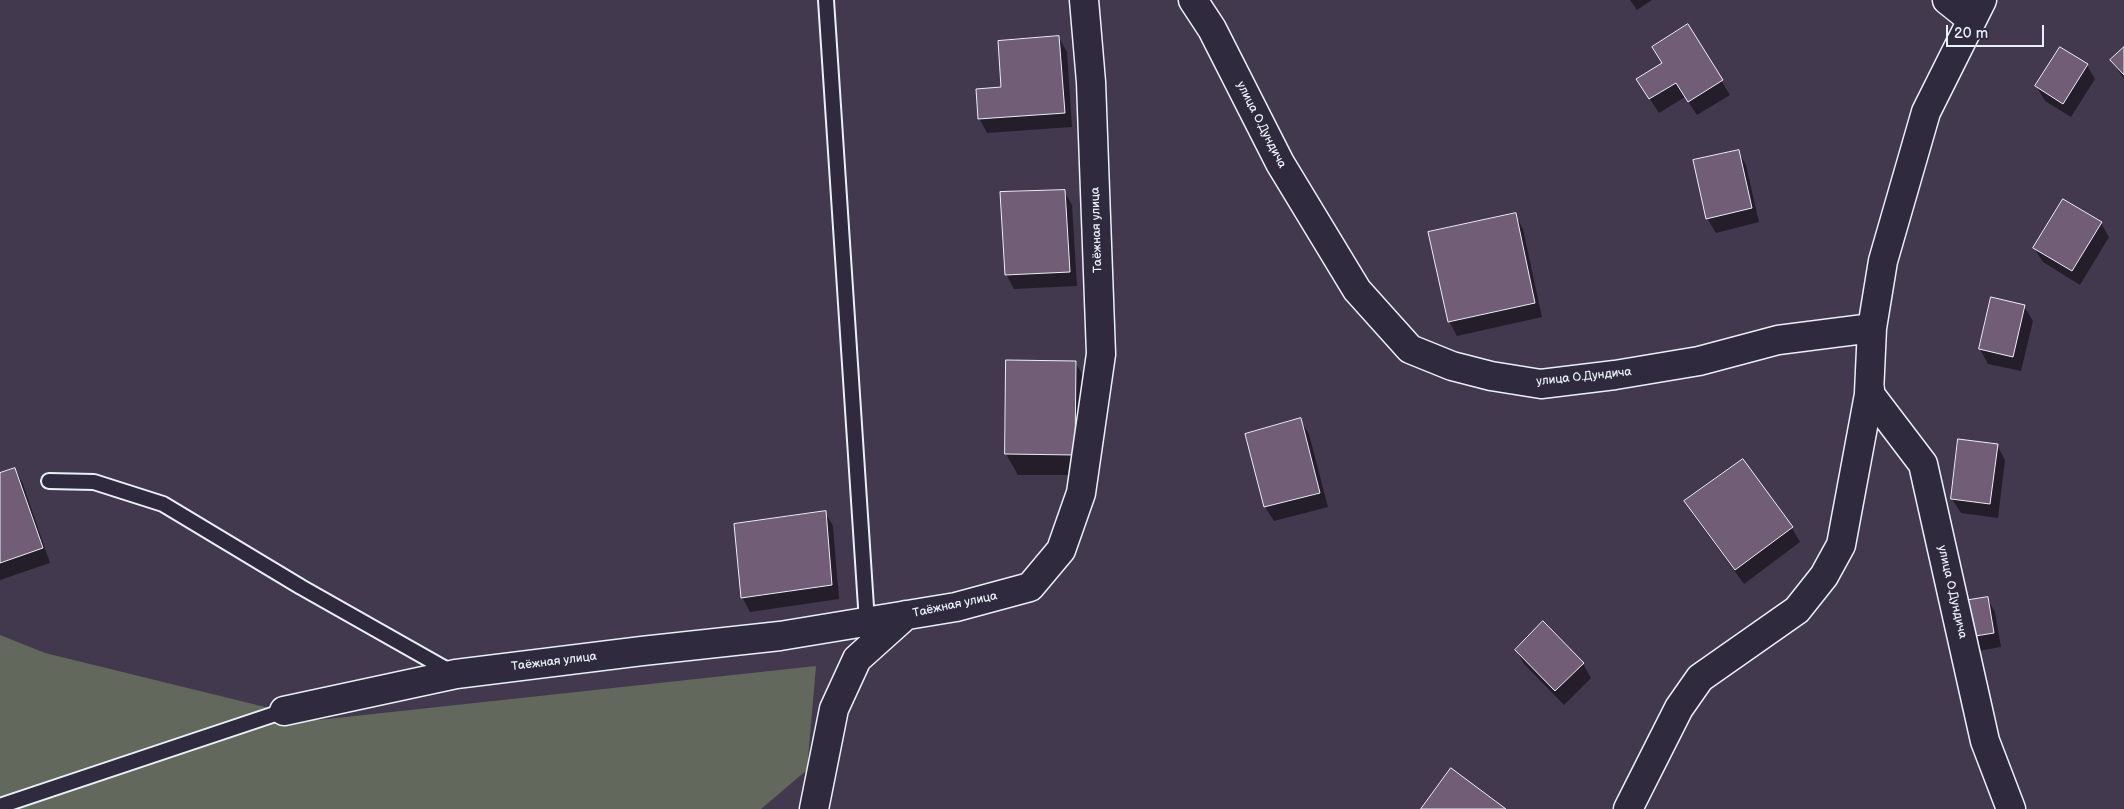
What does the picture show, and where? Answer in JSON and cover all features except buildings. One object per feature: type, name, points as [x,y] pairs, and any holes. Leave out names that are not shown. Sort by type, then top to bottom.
[{"type":"street","name":"Таёжная улица","points":[[284,711],[456,674],[780,636],[956,607],[1030,587],[1061,550],[1081,494],[1101,354],[1091,82],[1084,0]]},
{"type":"street","name":"улица О.Дундича","points":[[1193,0],[1212,29],[1280,164],[1357,290],[1410,350],[1460,368],[1491,376],[1541,384],[1699,362],[1778,340],[1872,328]]},
{"type":"street","points":[[1628,809],[1679,708],[1700,678],[1797,610],[1824,576],[1842,545],[1870,389],[1872,328],[1883,261],[1926,112],[1977,10],[1947,0]]},
{"type":"street","name":"улица О.Дундича","points":[[1870,389],[1869,394],[1923,464],[1985,741],[2011,809]]},
{"type":"street","points":[[814,809],[834,709],[856,659],[906,615]]},
{"type":"street","points":[[1640,809],[1641,782]]},
{"type":"lane","points":[[826,0],[867,622]]},
{"type":"lane","points":[[49,481],[94,482],[163,504],[300,587],[456,674]]},
{"type":"lane","points":[[0,806],[284,711]]},
{"type":"green space","points":[[0,635],[45,653],[318,720],[816,666],[807,770],[761,809],[0,809]]}]
